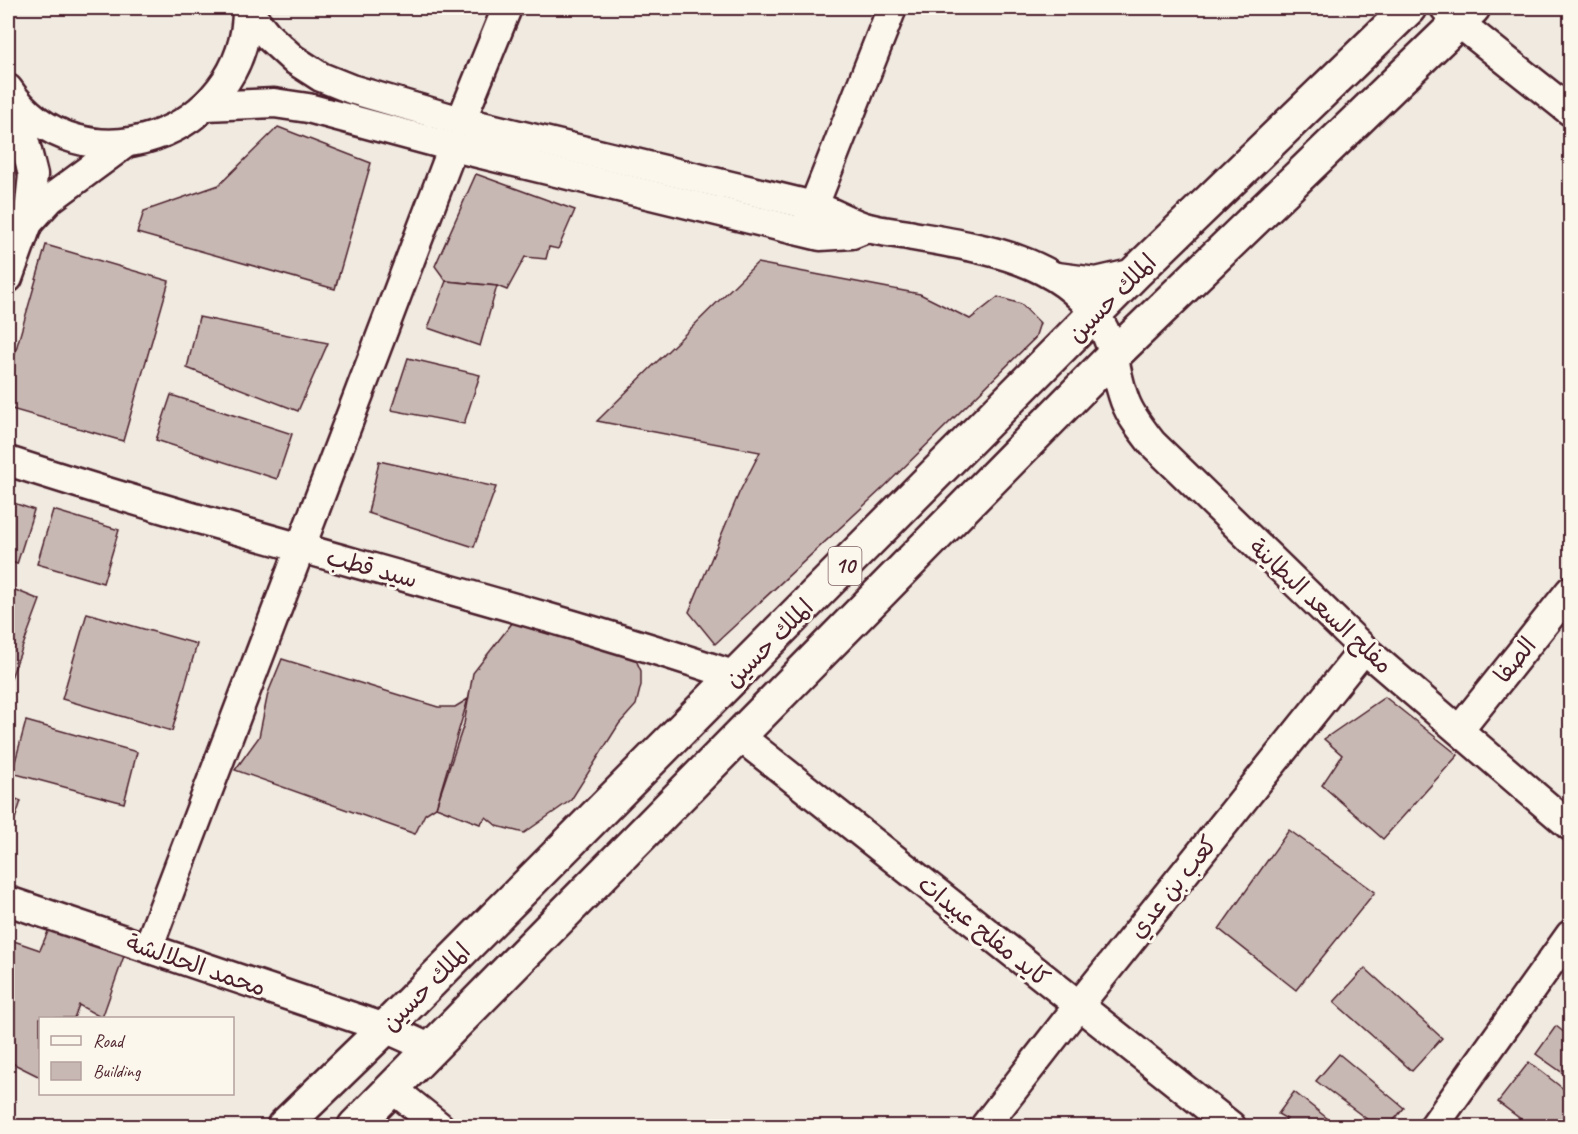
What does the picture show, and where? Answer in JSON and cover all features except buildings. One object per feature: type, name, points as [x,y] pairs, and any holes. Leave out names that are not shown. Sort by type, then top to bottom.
[{"type":"highway","name":"الملك حسين","points":[[284,1126],[385,1029],[1135,273],[1357,55],[1409,8]]},
{"type":"highway","name":"الملك حسين","points":[[355,1126],[1115,354],[1385,91],[1459,12]]},
{"type":"highway","points":[[1357,55],[1385,91]]},
{"type":"street","points":[[148,948],[507,8]]},
{"type":"street","points":[[803,233],[892,8]]},
{"type":"street","points":[[247,9],[269,37],[293,59],[321,77],[457,134],[803,233],[836,237],[867,228]]},
{"type":"street","points":[[11,94],[38,120],[65,134],[94,142],[126,143],[155,137],[183,124],[206,106],[228,78],[242,46],[247,9]]},
{"type":"street","points":[[1459,12],[1570,111]]},
{"type":"street","points":[[8,278],[28,223],[33,175],[11,94]]},
{"type":"street","points":[[206,106],[240,102],[274,103],[308,108],[457,134],[814,206],[867,228],[962,246],[1033,265],[1057,278],[1096,282],[1135,273]]},
{"type":"street","points":[[28,223],[50,199],[126,143]]},
{"type":"street","name":"مفلح السعد البطاينة","points":[[1057,278],[1078,294],[1095,315],[1115,354],[1118,379],[1125,402],[1137,424],[1152,443],[1364,649],[1460,729],[1570,826]]},
{"type":"street","name":"سيد قطب","points":[[8,461],[127,500],[633,642],[736,676]]},
{"type":"street","name":"الصفا","points":[[1460,729],[1570,591]]},
{"type":"street","name":"كعب بن عدي","points":[[985,1126],[1078,1006],[1364,649]]},
{"type":"street","name":"كايد مفلح عبيدات","points":[[738,735],[1231,1126]]},
{"type":"street","name":"محمد الحلالشة","points":[[8,900],[385,1029],[432,1048]]},
{"type":"street","points":[[1434,1126],[1570,935]]},
{"type":"street","points":[[393,1089],[439,1126]]}]
